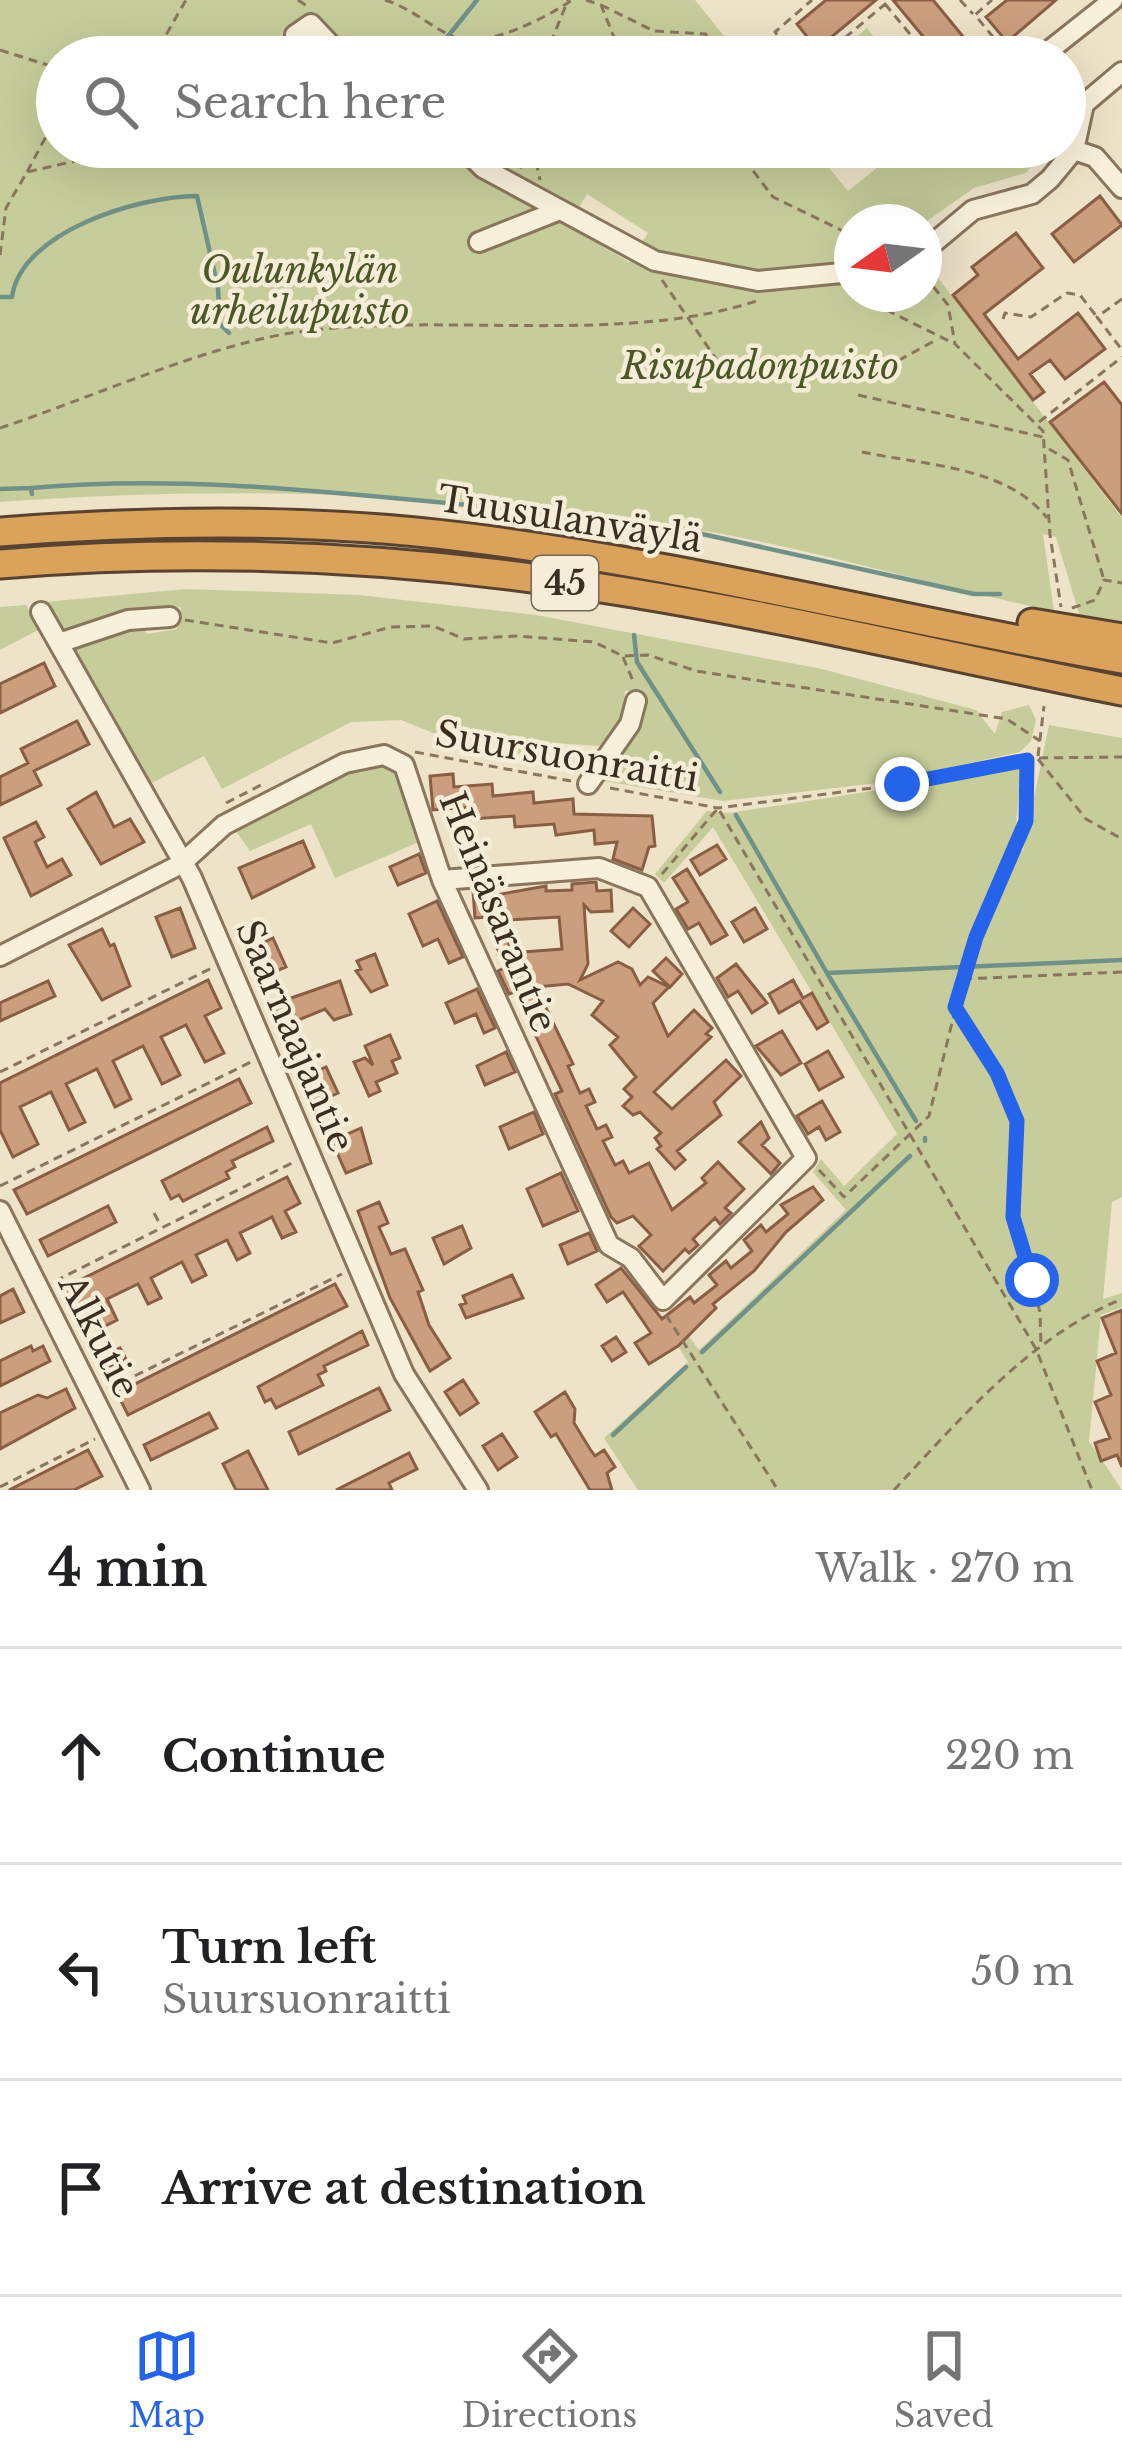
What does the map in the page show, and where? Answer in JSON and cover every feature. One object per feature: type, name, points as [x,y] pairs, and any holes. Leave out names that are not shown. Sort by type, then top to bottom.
[{"type":"highway","name":"Tuusulanväylä","points":[[0,532],[223,523],[393,529],[543,548],[861,605],[1122,659]]},
{"type":"highway","name":"Tuusulanväylä","points":[[0,564],[224,555],[391,563],[520,577],[634,593],[1122,691]]},
{"type":"highway","points":[[861,605],[923,604],[1122,638]]},
{"type":"street","points":[[1067,36],[1112,0]]},
{"type":"street","points":[[295,36],[311,24],[322,36]]},
{"type":"street","points":[[1086,102],[1122,72]]},
{"type":"street","points":[[1086,154],[1095,157],[1122,188]]},
{"type":"street","points":[[483,168],[655,261],[758,281],[834,274]]},
{"type":"street","points":[[942,236],[973,210],[1032,194],[1057,168]]},
{"type":"street","points":[[478,242],[560,210]]},
{"type":"street","name":"Saarnaajantie","points":[[41,612],[181,864],[404,1375],[478,1490]]},
{"type":"street","points":[[59,643],[128,620],[170,617]]},
{"type":"street","points":[[587,784],[631,724],[636,701]]},
{"type":"street","points":[[0,956],[181,864],[224,825],[345,764],[368,755],[397,758]]},
{"type":"street","name":"Heinäsarantie","points":[[397,758],[404,765],[442,880],[609,1245],[631,1258],[664,1307]]},
{"type":"street","points":[[442,880],[599,868],[648,886],[806,1158],[664,1307]]},
{"type":"street","name":"Alkutie","points":[[0,1211],[140,1490]]},
{"type":"path","points":[[165,36],[186,0]]},
{"type":"path","points":[[385,0],[415,11],[452,36]]},
{"type":"path","points":[[586,0],[654,31],[706,36]]},
{"type":"path","points":[[779,36],[775,32],[812,0]]},
{"type":"path","points":[[959,0],[992,36]]},
{"type":"path","points":[[975,14],[992,0]]},
{"type":"path","points":[[494,36],[568,2]]},
{"type":"path","points":[[553,36],[568,2]]},
{"type":"path","points":[[847,36],[888,2],[913,36]]},
{"type":"path","points":[[601,5],[614,36]]},
{"type":"path","points":[[0,50],[36,61]]},
{"type":"path","points":[[0,255],[3,209],[36,155]]},
{"type":"path","points":[[27,172],[45,168]]},
{"type":"path","points":[[537,168],[540,181]]},
{"type":"path","points":[[751,168],[773,197],[834,226]]},
{"type":"path","points":[[655,261],[686,317],[725,372]]},
{"type":"path","points":[[825,275],[862,303],[955,344],[1038,423],[1046,447],[1049,520],[1062,613],[1095,600],[1104,580],[1068,460],[1046,447]]},
{"type":"path","points":[[0,428],[219,353],[304,331],[686,317],[766,298],[790,278]]},
{"type":"path","points":[[1003,319],[1005,314],[1030,317],[1067,292],[1080,296],[1122,354],[1038,423]]},
{"type":"path","points":[[942,297],[948,304],[955,344]]},
{"type":"path","points":[[1097,317],[1122,298]]},
{"type":"path","points":[[859,382],[938,339]]},
{"type":"path","points":[[858,395],[1044,438]]},
{"type":"path","points":[[862,452],[987,478],[1033,499],[1049,520]]},
{"type":"path","points":[[1104,580],[1122,583]]},
{"type":"path","points":[[170,617],[332,643],[391,627],[433,626],[464,639],[517,636],[594,642],[626,656],[648,655],[696,671],[1007,719],[1040,741]]},
{"type":"path","points":[[626,656],[636,701]]},
{"type":"path","points":[[1044,706],[1037,758],[1086,819],[1122,838]]},
{"type":"path","name":"Suursuonraitti","points":[[397,758],[409,752],[718,808],[902,784],[1037,758],[1122,757]]},
{"type":"path","points":[[806,1158],[844,1197],[929,1116],[967,962],[1026,821],[1027,760]]},
{"type":"path","points":[[648,886],[718,808],[1039,1347],[1092,1490]]},
{"type":"path","points":[[0,1072],[218,965]]},
{"type":"path","points":[[963,976],[1122,972]]},
{"type":"path","points":[[955,1007],[997,1073],[1017,1121],[1013,1217],[1040,1312],[1039,1347]]},
{"type":"path","points":[[0,1186],[258,1059]]},
{"type":"path","points":[[46,1285],[301,1159]]},
{"type":"path","points":[[154,1213],[161,1228]]},
{"type":"path","points":[[100,1393],[349,1270]]},
{"type":"path","points":[[895,1490],[1039,1347],[1122,1299]]},
{"type":"path","points":[[664,1307],[778,1490]]},
{"type":"path","points":[[0,1487],[110,1432]]},
{"type":"green space","points":[[0,0],[695,0],[724,36],[36,36],[36,168],[829,168],[848,191],[877,168],[1030,168],[974,188],[942,210],[942,204],[834,204],[834,312],[942,312],[942,283],[1122,518],[1122,627],[1081,620],[1056,537],[1043,534],[1054,611],[744,538],[613,517],[350,495],[174,494],[0,502]],"holes":[[[587,194],[648,233],[629,262],[568,226]]]},
{"type":"green space","points":[[186,589],[359,595],[536,615],[822,669],[976,710],[995,734],[1002,712],[1029,705],[1036,720],[1031,741],[1020,752],[878,783],[723,801],[598,780],[647,705],[641,690],[625,691],[620,733],[600,746],[554,743],[515,755],[456,742],[401,720],[351,722],[222,789],[204,756],[148,785],[71,645],[141,626],[147,634],[177,629],[181,607],[112,615],[62,630],[45,602]]},
{"type":"green space","points":[[26,605],[40,629],[0,650],[0,607]]},
{"type":"green space","points":[[1049,725],[1122,738],[1122,1197],[1112,1202],[1103,1299],[1122,1293],[1122,1307],[1101,1315],[1089,1441],[1122,1490],[638,1490],[604,1438],[688,1362],[663,1323],[671,1311],[699,1350],[846,1210],[813,1172],[821,1159],[844,1186],[897,1134],[713,827],[664,883],[655,874],[707,811],[729,813],[1021,768],[1014,848],[1023,851]]},
{"type":"green space","points":[[377,762],[395,772],[419,842],[335,878],[311,824],[250,851],[231,824]]},
{"type":"building","points":[[826,0],[876,0],[833,36],[807,36],[797,24]]},
{"type":"building","points":[[893,0],[933,0],[963,36],[923,36]]},
{"type":"building","points":[[1007,0],[1056,0],[1014,36],[1002,36],[986,17]]},
{"type":"building","points":[[1100,196],[1122,225],[1074,262],[1052,234]]},
{"type":"building","points":[[1016,233],[1043,268],[984,314],[1018,359],[1078,313],[1105,349],[1065,379],[1050,360],[1030,374],[1044,392],[1033,400],[953,295],[978,275],[972,267]]},
{"type":"building","points":[[1104,382],[1122,405],[1122,514],[1050,422]]},
{"type":"building","points":[[44,663],[55,686],[0,713],[0,684]]},
{"type":"building","points":[[77,721],[89,744],[34,771],[41,785],[0,805],[0,777],[28,763],[21,749]]},
{"type":"building","points":[[453,774],[454,787],[492,784],[493,796],[533,792],[534,803],[573,799],[574,814],[652,816],[655,846],[649,847],[642,870],[613,859],[617,842],[595,844],[594,830],[556,835],[554,824],[515,827],[514,816],[472,819],[471,807],[433,810],[430,776]]},
{"type":"building","points":[[96,792],[114,827],[130,819],[144,842],[101,864],[68,809]]},
{"type":"building","points":[[36,822],[44,837],[35,842],[47,867],[62,859],[71,875],[31,896],[4,838]]},
{"type":"building","points":[[303,841],[314,867],[252,898],[239,868]]},
{"type":"building","points":[[717,845],[726,859],[700,875],[691,860]]},
{"type":"building","points":[[419,854],[426,873],[398,885],[390,867]]},
{"type":"building","points":[[687,869],[727,935],[711,944],[699,923],[688,929],[676,909],[688,902],[673,878]]},
{"type":"building","points":[[596,882],[597,891],[611,890],[612,911],[591,912],[584,905],[588,964],[580,980],[618,962],[632,969],[640,985],[648,977],[669,987],[653,1003],[668,1036],[694,1010],[712,1028],[706,1034],[711,1037],[654,1092],[672,1109],[726,1060],[741,1076],[714,1102],[721,1115],[677,1151],[685,1160],[675,1169],[657,1149],[661,1146],[655,1138],[661,1133],[640,1112],[633,1115],[623,1106],[632,1097],[624,1089],[636,1077],[610,1045],[618,1037],[592,1015],[603,1001],[568,984],[536,987],[573,1064],[568,1066],[580,1093],[589,1089],[595,1102],[586,1106],[597,1129],[606,1125],[612,1137],[603,1141],[615,1165],[623,1161],[629,1173],[649,1163],[672,1210],[706,1183],[702,1178],[718,1162],[744,1189],[725,1208],[731,1213],[720,1224],[715,1218],[693,1239],[698,1245],[689,1253],[685,1249],[663,1271],[639,1246],[651,1235],[633,1216],[617,1223],[611,1217],[555,1094],[562,1091],[515,992],[509,994],[498,971],[506,967],[493,939],[492,917],[475,918],[473,891],[496,889],[496,895],[546,886],[546,891],[572,890],[572,884]],"holes":[[[559,917],[562,949],[510,953],[506,920]]]},
{"type":"building","points":[[437,901],[463,957],[449,963],[438,939],[423,946],[409,914]]},
{"type":"building","points":[[180,908],[195,948],[172,957],[156,917]]},
{"type":"building","points":[[633,908],[650,924],[629,947],[611,931]]},
{"type":"building","points":[[755,908],[767,929],[744,942],[732,922]]},
{"type":"building","points":[[102,929],[110,946],[114,944],[130,986],[102,1000],[69,945]]},
{"type":"building","points":[[273,938],[286,967],[264,976],[252,948]]},
{"type":"building","points":[[375,954],[387,985],[371,992],[356,971],[361,969],[357,961]]},
{"type":"building","points":[[666,958],[682,974],[670,987],[653,971]]},
{"type":"building","points":[[736,964],[767,1003],[752,1013],[738,991],[728,997],[717,978]]},
{"type":"building","points":[[208,980],[221,1008],[205,1016],[224,1053],[205,1062],[186,1025],[161,1037],[180,1075],[162,1084],[143,1046],[113,1061],[131,1099],[115,1107],[97,1069],[66,1084],[85,1122],[69,1130],[51,1092],[20,1107],[38,1144],[13,1157],[0,1130],[0,1083]]},
{"type":"building","points":[[793,980],[803,998],[812,993],[828,1022],[817,1029],[800,1001],[779,1013],[769,994]]},
{"type":"building","points":[[48,981],[55,996],[0,1021],[0,1003]]},
{"type":"building","points":[[340,981],[351,1014],[334,1020],[325,1009],[284,1026],[274,1004]]},
{"type":"building","points":[[477,989],[495,1028],[484,1033],[476,1014],[455,1023],[446,1003]]},
{"type":"building","points":[[782,1031],[801,1063],[781,1075],[756,1046]]},
{"type":"building","points":[[390,1035],[400,1058],[392,1061],[397,1073],[376,1082],[380,1091],[369,1096],[354,1062],[365,1058],[373,1065],[365,1046]]},
{"type":"building","points":[[828,1051],[843,1077],[819,1090],[805,1064]]},
{"type":"building","points":[[506,1052],[515,1072],[485,1085],[477,1066]]},
{"type":"building","points":[[326,1067],[338,1093],[313,1104],[302,1078]]},
{"type":"building","points":[[239,1079],[251,1103],[27,1214],[14,1190]]},
{"type":"building","points":[[822,1101],[840,1132],[826,1140],[819,1127],[808,1134],[797,1116]]},
{"type":"building","points":[[534,1112],[543,1134],[509,1149],[500,1127]]},
{"type":"building","points":[[761,1122],[769,1138],[762,1145],[780,1163],[771,1174],[739,1142]]},
{"type":"building","points":[[267,1127],[273,1141],[232,1161],[235,1167],[226,1172],[229,1178],[183,1201],[179,1195],[171,1199],[162,1181]]},
{"type":"building","points":[[361,1128],[371,1163],[346,1173],[332,1141]]},
{"type":"building","points":[[561,1173],[578,1211],[543,1226],[527,1189]]},
{"type":"building","points":[[287,1177],[300,1203],[285,1211],[296,1232],[282,1238],[272,1217],[240,1233],[250,1253],[237,1260],[227,1240],[196,1255],[206,1275],[192,1282],[182,1262],[151,1278],[161,1298],[148,1304],[138,1284],[107,1299],[117,1320],[103,1327],[92,1306],[76,1314],[64,1288]]},
{"type":"building","points":[[813,1187],[823,1200],[786,1232],[754,1271],[713,1304],[716,1308],[678,1346],[649,1364],[635,1343],[651,1333],[623,1292],[607,1302],[596,1285],[621,1268],[662,1319],[690,1297],[694,1303],[717,1285],[709,1275],[726,1261],[731,1268],[752,1251],[744,1240],[761,1225],[766,1232],[788,1214],[781,1205]]},
{"type":"building","points":[[379,1202],[388,1223],[379,1227],[391,1254],[405,1249],[423,1290],[418,1292],[429,1325],[450,1358],[430,1371],[390,1298],[358,1211]]},
{"type":"building","points":[[108,1206],[116,1222],[48,1256],[40,1240]]},
{"type":"building","points":[[462,1226],[471,1248],[444,1264],[433,1238]]},
{"type":"building","points":[[589,1233],[597,1251],[568,1264],[560,1245]]},
{"type":"building","points":[[512,1275],[523,1298],[466,1318],[460,1305],[466,1303],[463,1296]]},
{"type":"building","points":[[335,1284],[347,1306],[128,1415],[117,1393]]},
{"type":"building","points":[[13,1289],[24,1312],[0,1323],[0,1296]]},
{"type":"building","points":[[1122,1310],[1122,1467],[1117,1455],[1101,1461],[1095,1443],[1110,1438],[1095,1402],[1111,1395],[1097,1361],[1116,1353],[1102,1318]]},
{"type":"building","points":[[362,1331],[368,1345],[324,1366],[326,1371],[318,1375],[323,1385],[276,1408],[271,1399],[265,1402],[258,1387]]},
{"type":"building","points":[[616,1337],[626,1352],[612,1361],[602,1346]]},
{"type":"building","points":[[31,1346],[33,1351],[43,1346],[50,1361],[0,1386],[0,1361]]},
{"type":"building","points":[[120,1348],[126,1359],[106,1368],[101,1357]]},
{"type":"building","points":[[463,1380],[478,1403],[460,1415],[445,1392]]},
{"type":"building","points":[[379,1388],[390,1410],[299,1454],[289,1432]]},
{"type":"building","points":[[66,1389],[75,1408],[0,1449],[0,1413],[38,1395],[47,1398]]},
{"type":"building","points":[[565,1392],[575,1409],[574,1423],[590,1449],[595,1456],[604,1450],[615,1467],[607,1473],[612,1490],[590,1490],[556,1434],[551,1437],[535,1412]]},
{"type":"building","points":[[209,1413],[217,1428],[151,1460],[144,1445]]},
{"type":"building","points":[[502,1434],[517,1457],[498,1470],[483,1446]]},
{"type":"building","points":[[88,1450],[102,1476],[74,1490],[9,1490]]},
{"type":"building","points":[[248,1451],[268,1490],[236,1490],[223,1464]]},
{"type":"building","points":[[409,1453],[417,1469],[389,1483],[392,1490],[336,1490]]},
{"type":"waterway","points":[[448,36],[477,0]]},
{"type":"waterway","points":[[0,297],[12,297],[20,274],[37,253],[86,222],[145,202],[197,196],[218,288],[220,324],[229,333]]},
{"type":"waterway","points":[[31,488],[215,485],[522,510]]},
{"type":"waterway","points":[[0,489],[31,488],[32,494]]},
{"type":"waterway","points":[[541,512],[684,530],[974,594],[1000,594]]},
{"type":"waterway","points":[[634,635],[637,662],[720,792]]},
{"type":"waterway","points":[[736,815],[827,973],[1122,960]]},
{"type":"waterway","points":[[827,973],[916,1121]]},
{"type":"waterway","points":[[702,1352],[910,1156]]},
{"type":"waterway","points":[[613,1435],[686,1367]]},
{"type":"route","points":[[902,784],[1027,760],[1026,821],[1016,854],[976,937],[955,1007],[997,1073],[1017,1121],[1013,1217],[1032,1280]]},
{"type":"park label","name":"Oulunkylän urheilupuisto","points":[[300,290]]},
{"type":"park label","name":"Risupadonpuisto","points":[[760,366]]}]
